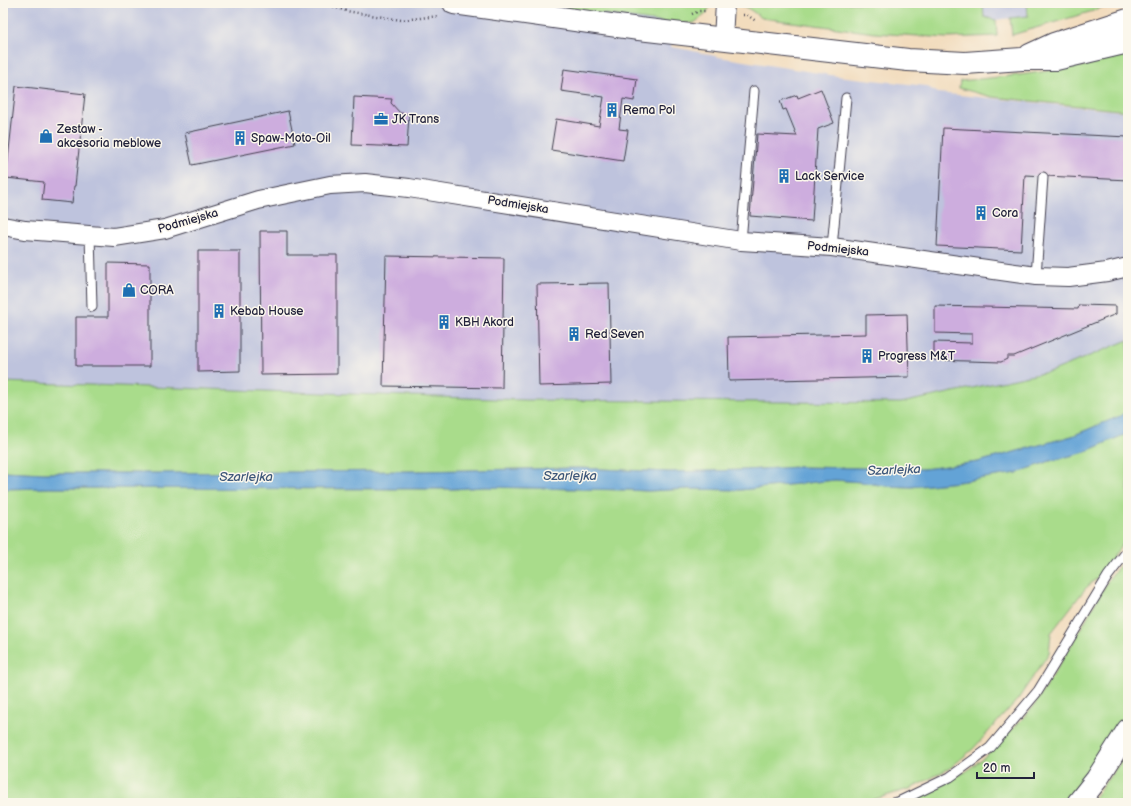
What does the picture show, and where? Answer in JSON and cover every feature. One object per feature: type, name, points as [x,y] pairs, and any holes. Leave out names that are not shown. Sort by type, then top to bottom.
[{"type":"main road","points":[[447,10],[492,6],[534,9],[723,39],[908,60],[965,63],[1022,59],[1056,59],[1128,42]]},
{"type":"main road","points":[[1022,59],[1054,44],[1128,20]]},
{"type":"main road","points":[[1078,803],[1097,778],[1128,730]]},
{"type":"street","points":[[723,39],[725,3]]},
{"type":"street","name":"Podmiejska","points":[[3,226],[25,230],[114,237],[165,229],[258,200],[330,185],[365,183],[409,188],[741,241],[832,247],[1036,276],[1068,276],[1107,272],[1128,267]]},
{"type":"lane","points":[[741,241],[754,91]]},
{"type":"lane","points":[[832,247],[846,98]]},
{"type":"lane","points":[[1036,276],[1043,177]]},
{"type":"lane","points":[[90,235],[92,307]]},
{"type":"lane","points":[[893,803],[950,777],[990,748],[1038,691],[1108,576],[1128,550]]},
{"type":"path","points":[[322,3],[347,11],[402,20],[447,10]]},
{"type":"path","points":[[740,14],[747,15],[760,23]]},
{"type":"shaded area","points":[[3,3],[561,3],[566,9],[674,24],[671,47],[719,57],[837,76],[926,86],[938,93],[1128,112],[1128,340],[1053,371],[901,403],[525,400],[3,382]]},
{"type":"shaded area","points":[[983,3],[1027,3],[1028,16],[996,20],[984,17]]},
{"type":"green space","points":[[561,3],[712,3],[706,14],[694,23],[674,24],[566,9]]},
{"type":"green space","points":[[736,3],[983,3],[984,17],[996,20],[997,36],[947,38],[875,33],[762,18],[749,9]]},
{"type":"green space","points":[[1027,3],[1113,3],[1093,11],[1012,35],[1010,18],[1028,16]]},
{"type":"green space","points":[[1128,52],[1128,111],[992,97],[959,88],[960,81],[1083,66]]},
{"type":"green space","points":[[1128,340],[1128,410],[1120,416],[1072,436],[978,462],[924,469],[798,467],[669,472],[578,468],[154,473],[44,473],[3,471],[3,382],[525,400],[901,403],[1053,371]]},
{"type":"green space","points":[[1128,433],[1128,537],[1098,577],[1085,589],[1051,633],[1049,653],[1018,699],[973,749],[950,768],[912,788],[862,803],[3,803],[3,489],[453,489],[484,487],[648,491],[688,489],[740,490],[835,480],[886,486],[911,487],[1017,473],[1050,461],[1082,453]]},
{"type":"green space","points":[[1128,556],[1128,710],[1084,781],[1063,803],[904,803],[967,771],[996,747],[1034,706],[1068,651],[1110,577]]},
{"type":"green space","points":[[1128,752],[1128,803],[1090,803]]},
{"type":"water","name":"Szarlejka","points":[[1128,410],[1128,433],[1082,453],[1050,461],[1017,473],[911,487],[886,486],[835,480],[740,490],[688,489],[648,491],[484,487],[453,489],[3,489],[3,471],[44,473],[154,473],[578,468],[669,472],[798,467],[924,469],[978,462],[1072,436],[1120,416]]},
{"type":"building","name":"Rema Pol","points":[[564,69],[637,79],[634,101],[623,99],[619,129],[628,130],[623,161],[551,150],[556,119],[599,126],[604,97],[561,91]]},
{"type":"building","name":"Zestaw - akcesoria meblowe","points":[[16,86],[85,94],[72,203],[42,200],[44,182],[6,178]]},
{"type":"building","name":"Lack Service","points":[[821,89],[834,123],[818,129],[812,221],[750,216],[757,134],[797,136],[786,109],[783,110],[780,101],[797,95],[798,98]]},
{"type":"building","name":"JK Trans","points":[[354,97],[392,99],[391,103],[400,113],[409,114],[407,147],[352,145]]},
{"type":"building","name":"Spaw-Moto-Oil","points":[[288,111],[295,144],[192,165],[185,133]]},
{"type":"building","name":"Cora","points":[[943,128],[1128,137],[1128,180],[1025,175],[1021,250],[937,246]]},
{"type":"building","points":[[260,231],[287,231],[287,255],[337,255],[337,374],[261,375]]},
{"type":"building","name":"Kebab House","points":[[198,251],[240,251],[240,371],[198,372]]},
{"type":"building","name":"KBH Akord","points":[[386,256],[504,258],[502,388],[383,386]]},
{"type":"building","name":"CORA","points":[[108,263],[150,264],[150,366],[76,366],[76,317],[108,317]]},
{"type":"building","name":"Red Seven","points":[[609,283],[611,384],[539,386],[537,284]]},
{"type":"building","points":[[1079,305],[1116,306],[1116,314],[1014,356],[1007,356],[1007,359],[1001,362],[934,360],[934,342],[972,343],[972,334],[935,333],[935,306],[1078,309]]},
{"type":"building","points":[[907,314],[909,377],[729,381],[728,337],[866,334],[866,315]]},
{"type":"place","name":"Rema Pol","points":[[612,110]]},
{"type":"place","name":"JK Trans","points":[[381,119]]},
{"type":"place","name":"Zestaw - akcesoria meblowe","points":[[46,136]]},
{"type":"place","name":"Spaw-Moto-Oil","points":[[240,138]]},
{"type":"place","name":"Lack Service","points":[[784,176]]},
{"type":"place","name":"Cora","points":[[981,213]]},
{"type":"place","name":"CORA","points":[[129,290]]},
{"type":"place","name":"Kebab House","points":[[219,311]]},
{"type":"place","name":"KBH Akord","points":[[444,322]]},
{"type":"place","name":"Red Seven","points":[[574,334]]},
{"type":"place","name":"Progress M&T","points":[[867,356]]}]
